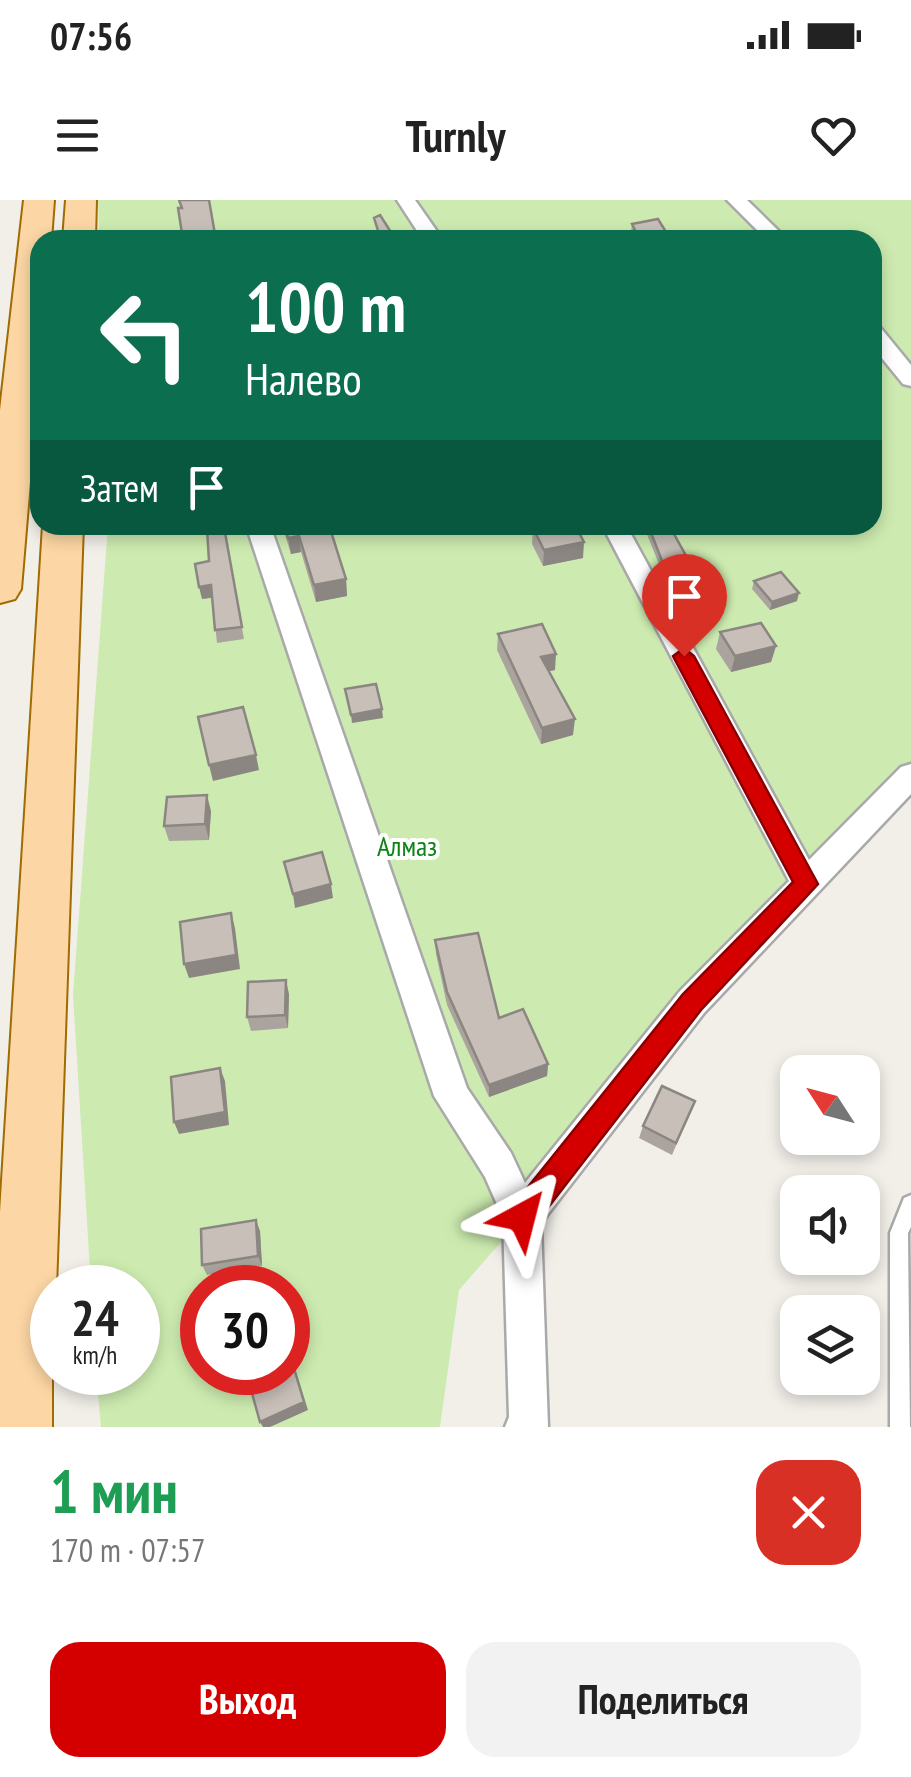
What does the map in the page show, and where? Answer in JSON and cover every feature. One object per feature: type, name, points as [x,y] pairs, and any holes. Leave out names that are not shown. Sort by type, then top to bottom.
[{"type":"main road","points":[[36,230],[39,200]]},
{"type":"main road","points":[[80,230],[81,200]]},
{"type":"main road","points":[[0,589],[30,290]]},
{"type":"main road","points":[[19,1427],[63,535]]},
{"type":"street","points":[[406,200],[426,230]]},
{"type":"street","points":[[736,200],[768,230]]},
{"type":"street","points":[[882,353],[911,380]]},
{"type":"street","points":[[261,535],[452,1096],[498,1165],[522,1217],[530,1420],[526,1427]]},
{"type":"street","points":[[619,535],[806,884]]},
{"type":"street","points":[[522,1217],[692,1002],[911,774]]},
{"type":"lane","points":[[900,1427],[899,1233],[911,1204]]},
{"type":"green space","name":"Алмаз","points":[[98,200],[911,200],[911,773],[459,1290],[440,1427],[101,1427],[98,1395],[160,1395],[160,1265],[90,1265],[73,995],[107,535],[882,535],[882,230],[99,230]]},
{"type":"building","points":[[179,200],[209,200],[214,230],[181,230],[178,208],[182,208]]},
{"type":"building","points":[[380,215],[390,230],[378,230],[374,218]]},
{"type":"building","points":[[658,219],[665,230],[635,230],[632,224]]},
{"type":"building","points":[[207,535],[225,535],[242,627],[215,630],[211,585],[199,587],[195,564],[209,561]]},
{"type":"building","points":[[287,535],[332,535],[346,579],[314,585],[299,536]]},
{"type":"building","points":[[536,535],[580,535],[584,542],[544,550]]},
{"type":"building","points":[[652,535],[675,535],[690,563],[664,566]]},
{"type":"building","points":[[781,572],[799,593],[772,602],[754,581]]},
{"type":"building","points":[[761,623],[776,646],[735,656],[720,632]]},
{"type":"building","points":[[542,624],[556,654],[541,657],[575,719],[542,728],[498,634]]},
{"type":"building","points":[[376,684],[382,709],[351,715],[345,689]]},
{"type":"building","points":[[243,707],[256,755],[209,765],[198,717]]},
{"type":"building","points":[[207,795],[205,824],[164,826],[167,797]]},
{"type":"building","points":[[322,852],[331,884],[293,894],[284,862]]},
{"type":"building","points":[[231,913],[236,955],[184,964],[180,922]]},
{"type":"building","points":[[478,933],[499,1018],[523,1009],[548,1064],[489,1085],[447,992],[435,940]]},
{"type":"building","points":[[286,980],[285,1015],[247,1017],[248,982]]},
{"type":"building","points":[[220,1068],[225,1112],[174,1122],[171,1077]]},
{"type":"building","points":[[662,1086],[695,1101],[676,1143],[643,1126]]},
{"type":"building","points":[[256,1220],[258,1256],[202,1265],[201,1229]]},
{"type":"building","points":[[252,1395],[302,1395],[304,1402],[260,1422]]},
{"type":"route","points":[[522,1217],[692,1002],[806,884],[684,656]]}]
